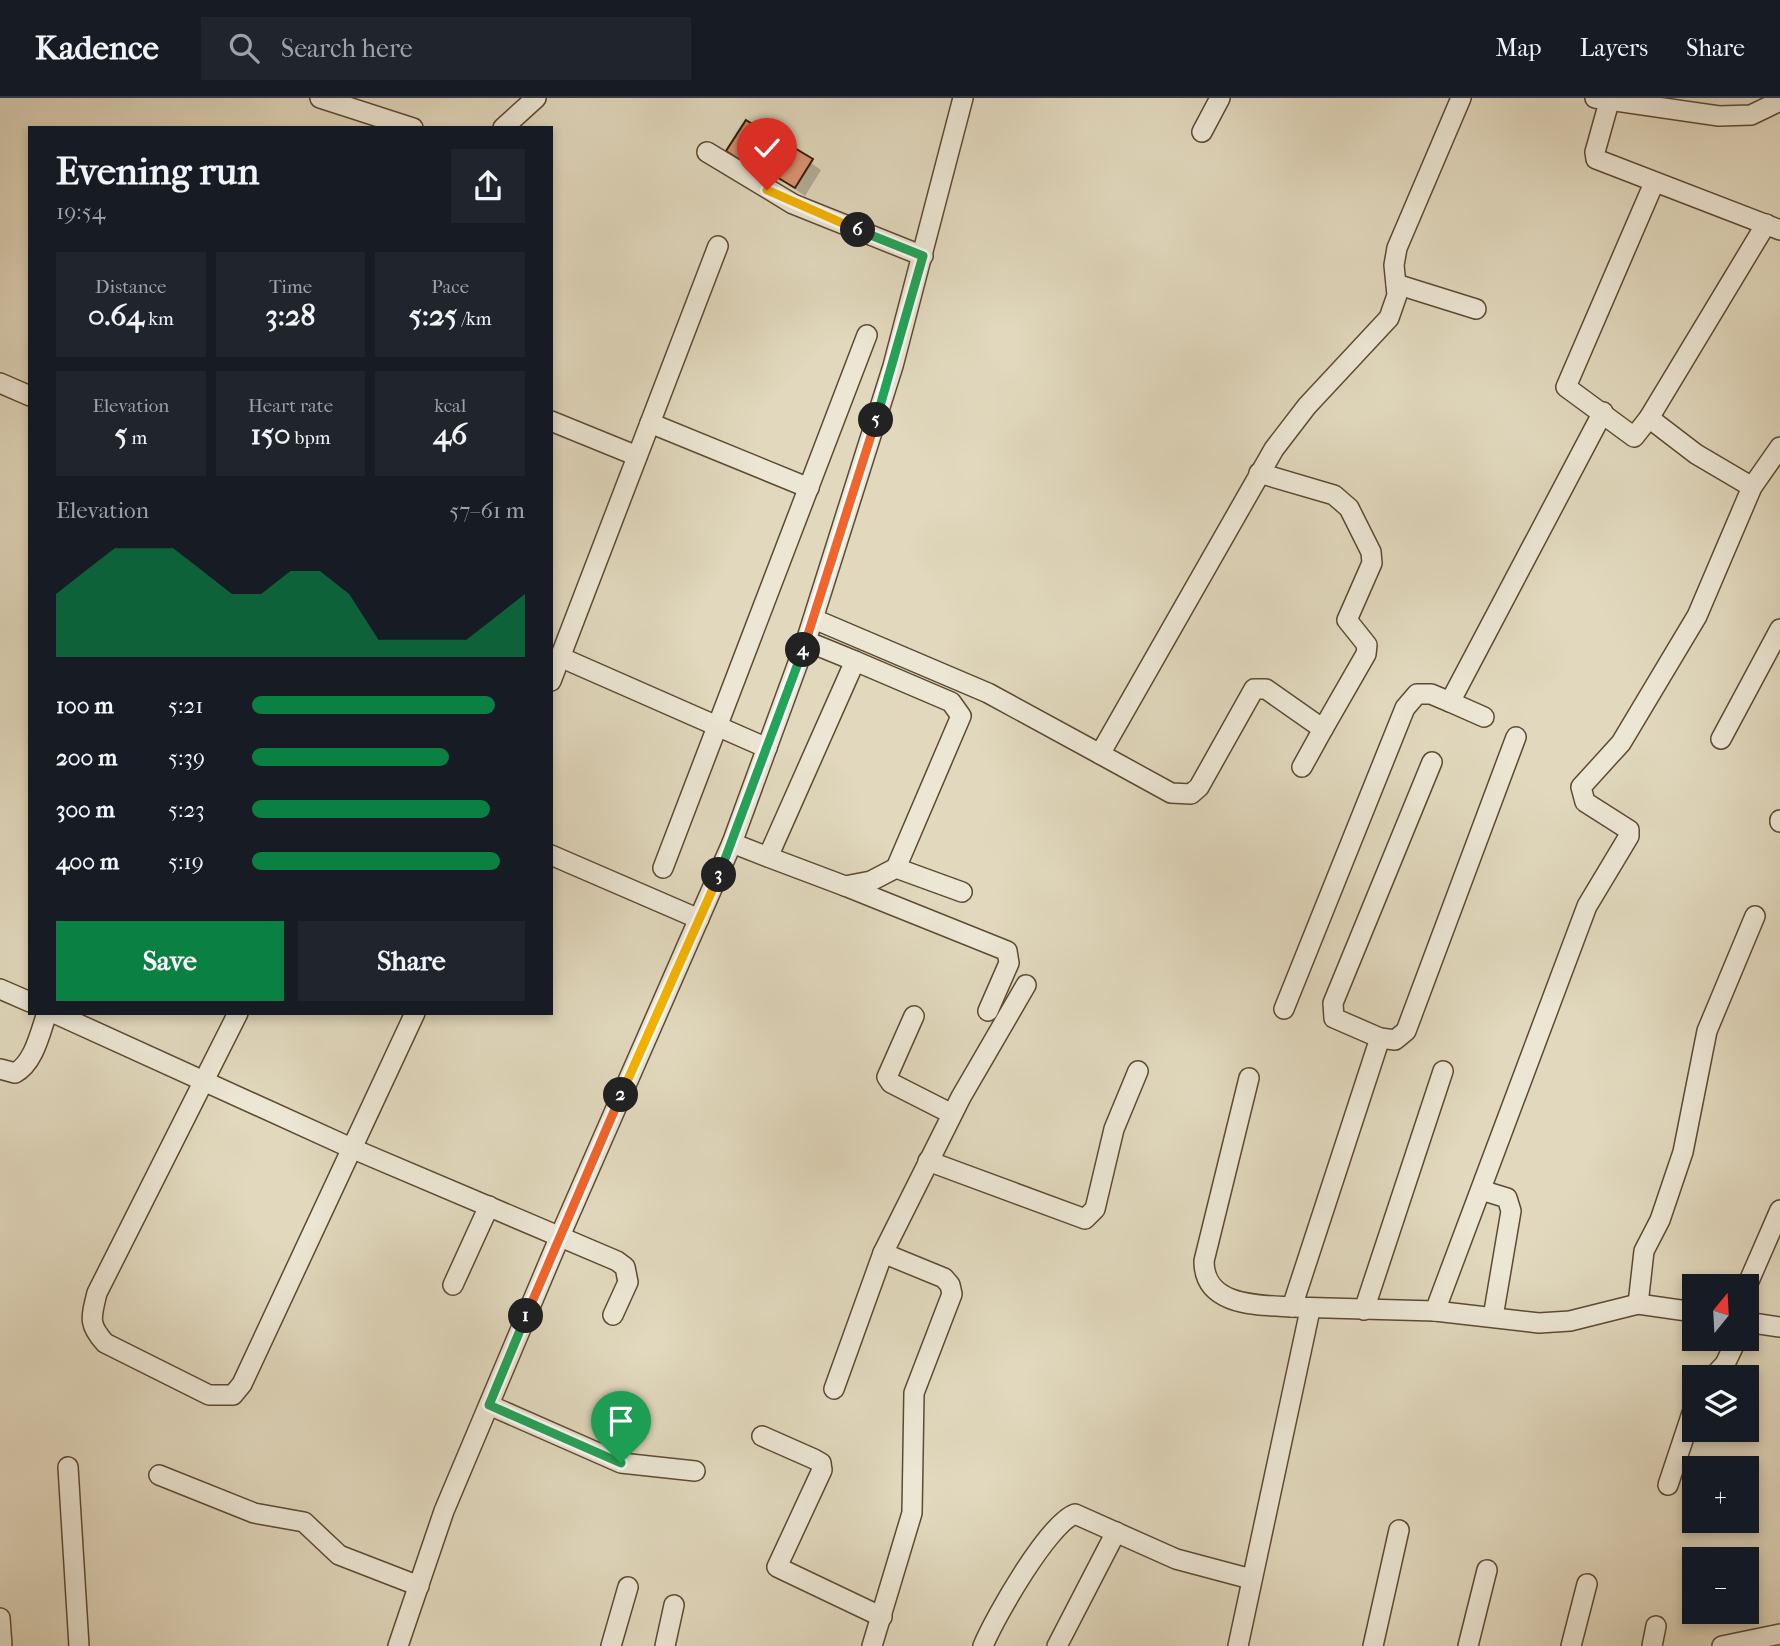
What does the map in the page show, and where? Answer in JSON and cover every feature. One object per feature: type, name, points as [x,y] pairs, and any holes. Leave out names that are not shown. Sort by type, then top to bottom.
[{"type":"street","points":[[320,98],[406,126]]},
{"type":"street","points":[[505,126],[536,98]]},
{"type":"street","points":[[398,1646],[444,1511],[560,1236],[732,843],[767,748],[814,619],[893,366],[963,98]]},
{"type":"street","points":[[1202,132],[1220,98]]},
{"type":"street","points":[[1100,754],[1259,473],[1307,406],[1390,318],[1396,302],[1397,247],[1461,98]]},
{"type":"street","points":[[1654,184],[1566,387],[1634,437],[1773,226],[1654,184],[1596,159],[1602,100],[1719,116],[1751,115],[1780,102]]},
{"type":"street","points":[[707,152],[793,204],[923,256]]},
{"type":"street","points":[[553,676],[718,246]]},
{"type":"street","points":[[1396,284],[1476,309]]},
{"type":"street","points":[[663,868],[867,335]]},
{"type":"street","points":[[0,383],[28,395]]},
{"type":"street","points":[[1450,702],[1603,412]]},
{"type":"street","points":[[1649,418],[1696,454],[1752,487]]},
{"type":"street","points":[[553,422],[637,456]]},
{"type":"street","points":[[650,423],[809,488]]},
{"type":"street","points":[[1435,1311],[1587,906],[1629,836],[1629,830],[1622,824],[1584,802],[1581,787],[1620,743],[1697,616],[1752,487],[1780,447]]},
{"type":"street","points":[[1259,473],[1340,498],[1349,508],[1371,552],[1371,568],[1348,620],[1367,645],[1366,654],[1303,767]]},
{"type":"street","points":[[814,619],[988,693],[1171,793],[1191,794],[1199,787],[1254,689],[1266,689],[1323,729]]},
{"type":"street","points":[[1721,739],[1780,629]]},
{"type":"street","points":[[806,641],[951,702],[961,716],[896,868],[871,881],[845,886]]},
{"type":"street","points":[[560,657],[767,748]]},
{"type":"street","points":[[768,857],[855,661]]},
{"type":"street","points":[[1284,1009],[1405,708],[1418,694],[1431,694],[1484,717]]},
{"type":"street","points":[[1432,762],[1333,1003],[1334,1018],[1380,1038],[1395,1041],[1406,1031],[1516,737]]},
{"type":"street","points":[[732,843],[1007,951],[1009,963],[988,1011]]},
{"type":"street","points":[[553,856],[699,919]]},
{"type":"street","points":[[896,868],[962,892]]},
{"type":"street","points":[[1638,1304],[1644,1251],[1660,1220],[1683,1152],[1707,1031],[1755,916]]},
{"type":"street","points":[[834,1389],[883,1252],[952,1114],[1026,985]]},
{"type":"street","points":[[0,989],[28,1001]]},
{"type":"street","points":[[0,1069],[15,1073],[29,1061],[46,1015]]},
{"type":"street","points":[[58,1015],[351,1148],[560,1236],[625,1267],[628,1282],[613,1315]]},
{"type":"street","points":[[237,1015],[97,1293],[91,1316],[93,1330],[105,1343],[209,1395],[233,1395],[242,1384],[414,1015]]},
{"type":"street","points":[[914,1016],[887,1077],[891,1083],[952,1114]]},
{"type":"street","points":[[1238,1646],[1301,1308],[1380,1038]]},
{"type":"street","points":[[928,1161],[1085,1219],[1094,1209],[1114,1129],[1138,1070]]},
{"type":"street","points":[[1364,1310],[1443,1071]]},
{"type":"street","points":[[1249,1078],[1204,1261],[1204,1274],[1211,1286],[1228,1298],[1242,1303],[1301,1308],[1435,1311],[1549,1322],[1638,1304],[1682,1310]]},
{"type":"street","points":[[1481,1190],[1507,1198],[1511,1211],[1493,1317]]},
{"type":"street","points":[[453,1285],[489,1206]]},
{"type":"street","points":[[1752,1274],[1780,1210]]},
{"type":"street","points":[[872,1646],[912,1513],[914,1393],[952,1294],[950,1285],[944,1278],[883,1252]]},
{"type":"street","points":[[1759,1324],[1780,1327]]},
{"type":"street","points":[[489,1405],[621,1463],[695,1471]]},
{"type":"street","points":[[762,1436],[814,1459],[821,1463],[822,1469],[777,1567],[882,1617]]},
{"type":"street","points":[[1668,1485],[1682,1442]]},
{"type":"street","points":[[68,1467],[79,1646]]},
{"type":"street","points":[[159,1475],[254,1513],[304,1522],[340,1555],[419,1586]]},
{"type":"street","points":[[983,1646],[1002,1608],[1058,1525],[1075,1514],[1087,1517],[1176,1559],[1251,1579]]},
{"type":"street","points":[[1373,1646],[1399,1530]]},
{"type":"street","points":[[1057,1646],[1116,1532]]},
{"type":"street","points":[[1468,1646],[1487,1570]]},
{"type":"street","points":[[1571,1646],[1587,1584]]},
{"type":"street","points":[[611,1646],[628,1587]]},
{"type":"street","points":[[665,1646],[674,1605]]},
{"type":"street","points":[[0,1618],[2,1646]]},
{"type":"street","points":[[1652,1646],[1656,1626]]},
{"type":"street","points":[[1722,1646],[1780,1634]]},
{"type":"building","points":[[746,120],[760,129],[740,160],[726,151]]},
{"type":"building","points":[[783,141],[813,159],[795,188],[765,170]]},
{"type":"route","points":[[621,1463],[489,1405],[732,843],[814,619],[893,366],[923,256],[793,204],[767,190]]}]
